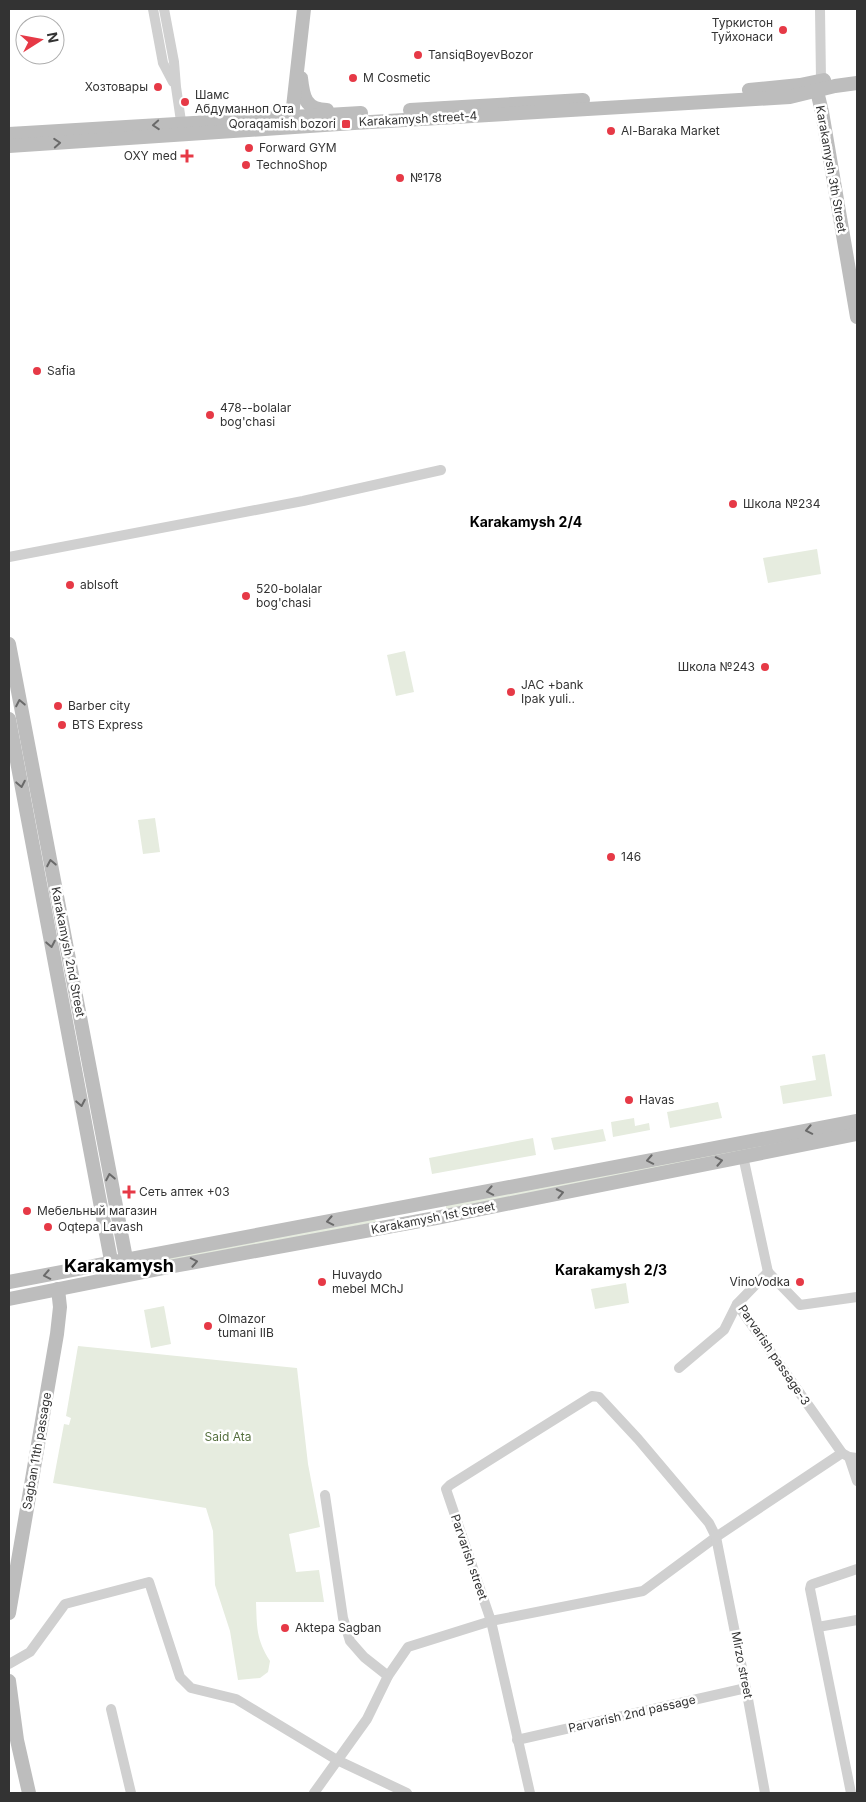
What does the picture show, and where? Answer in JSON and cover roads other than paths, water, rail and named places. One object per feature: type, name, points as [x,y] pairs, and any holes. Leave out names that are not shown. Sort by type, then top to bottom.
[{"type":"main road","points":[[291,122],[304,9]]},
{"type":"main road","points":[[299,55],[302,93],[309,104],[317,110],[342,110],[355,114]]},
{"type":"main road","points":[[821,87],[857,74]]},
{"type":"main road","points":[[821,87],[857,83]]},
{"type":"main road","name":"Karakamysh street-4","points":[[9,146],[182,129],[291,122],[790,97],[821,87]]},
{"type":"main road","name":"Karakamysh 3th Street","points":[[821,87],[857,271]]},
{"type":"main road","name":"Karakamysh 3th Street","points":[[821,87],[822,112],[857,317]]},
{"type":"main road","name":"Karakamysh street-4","points":[[291,122],[355,114],[370,118]]},
{"type":"main road","name":"Karakamysh street-4","points":[[9,134],[182,129]]},
{"type":"main road","name":"Karakamysh 2nd Street","points":[[9,644],[114,1277]]},
{"type":"main road","name":"Karakamysh 2nd Street","points":[[9,719],[129,1274]]},
{"type":"main road","name":"Karakamysh 1st Street","points":[[9,1282],[857,1121]]},
{"type":"main road","name":"Karakamysh 1st Street","points":[[9,1299],[129,1274],[436,1218],[857,1134]]},
{"type":"main road","points":[[433,1202],[436,1218]]},
{"type":"main road","name":"Sagban 11th passage","points":[[9,1613],[57,1334],[60,1307],[58,1289]]},
{"type":"main road","points":[[9,1681],[18,1740],[29,1793]]},
{"type":"street","points":[[153,9],[163,63],[176,87]]},
{"type":"street","points":[[164,9],[174,62],[182,129]]},
{"type":"street","name":"Karakamysh 3th Street","points":[[820,9],[821,87]]},
{"type":"street","points":[[9,557],[303,501],[442,470]]},
{"type":"street","points":[[743,1156],[768,1272],[800,1304],[857,1297]]},
{"type":"street","name":"Parvarish passage-3","points":[[768,1272],[737,1304],[850,1456],[857,1481]]},
{"type":"street","points":[[679,1368],[724,1330],[737,1304]]},
{"type":"street","name":"Parvarish street","points":[[530,1793],[491,1621],[446,1489],[592,1396],[599,1397],[638,1439],[709,1523],[716,1537]]},
{"type":"street","points":[[314,1793],[367,1719],[388,1676],[408,1647],[491,1621],[643,1591],[716,1537],[850,1456]]},
{"type":"street","points":[[325,1495],[344,1618],[350,1641],[364,1657],[388,1676]]},
{"type":"street","name":"Mirzo street","points":[[716,1537],[765,1793]]},
{"type":"street","points":[[851,1793],[810,1587],[857,1569]]},
{"type":"street","points":[[9,1664],[30,1652],[65,1604],[149,1582],[180,1677],[191,1688],[236,1699],[338,1760],[407,1793]]},
{"type":"street","points":[[818,1627],[857,1620]]},
{"type":"street","name":"Parvarish 2nd passage","points":[[518,1740],[746,1688]]},
{"type":"street","points":[[110,1709],[131,1793]]},
{"type":"place","name":"Туркистон Туйхонаси","points":[[783,30]]},
{"type":"place","name":"TansiqBoyevBozor","points":[[418,55]]},
{"type":"place","name":"M Cosmetic","points":[[353,78]]},
{"type":"place","name":"Хозтовары","points":[[158,87]]},
{"type":"place","name":"Шамс Абдуманноп Ота","points":[[185,102]]},
{"type":"place","name":"Qoraqamish bozori","points":[[346,124]]},
{"type":"place","name":"Al-Baraka Market","points":[[611,131]]},
{"type":"place","name":"Forward GYM","points":[[249,148]]},
{"type":"place","name":"OXY med","points":[[187,156]]},
{"type":"place","name":"TechnoShop","points":[[246,165]]},
{"type":"place","name":"№178","points":[[400,178]]},
{"type":"place","name":"Safia","points":[[37,371]]},
{"type":"place","name":"478--bolalar bog'chasi","points":[[210,415]]},
{"type":"place","name":"Школа №234","points":[[733,504]]},
{"type":"place","name":"ablsoft","points":[[70,585]]},
{"type":"place","name":"520-bolalar bog'chasi","points":[[246,596]]},
{"type":"place","name":"Школа №243","points":[[765,667]]},
{"type":"place","name":"JAC +bank Ipak yuli..","points":[[511,692]]},
{"type":"place","name":"Barber city","points":[[58,706]]},
{"type":"place","name":"BTS Express","points":[[62,725]]},
{"type":"place","name":"146","points":[[611,857]]},
{"type":"place","name":"Havas","points":[[629,1100]]},
{"type":"place","name":"Сеть аптек +03","points":[[129,1192]]},
{"type":"place","name":"Мебельный магазин","points":[[27,1211]]},
{"type":"place","name":"Oqtepa Lavash","points":[[48,1227]]},
{"type":"place","name":"Huvaydo mebel MChJ","points":[[322,1282]]},
{"type":"place","name":"VinoVodka","points":[[800,1282]]},
{"type":"place","name":"Olmazor tumani IIB","points":[[208,1326]]},
{"type":"place","name":"Aktepa Sagban","points":[[285,1628]]},
{"type":"district","name":"Karakamysh 2/4","points":[[526,522]]},
{"type":"district","name":"Karakamysh","points":[[119,1266]]},
{"type":"district","name":"Karakamysh 2/3","points":[[611,1270]]},
{"type":"park label","name":"Said Ata","points":[[228,1437]]}]
